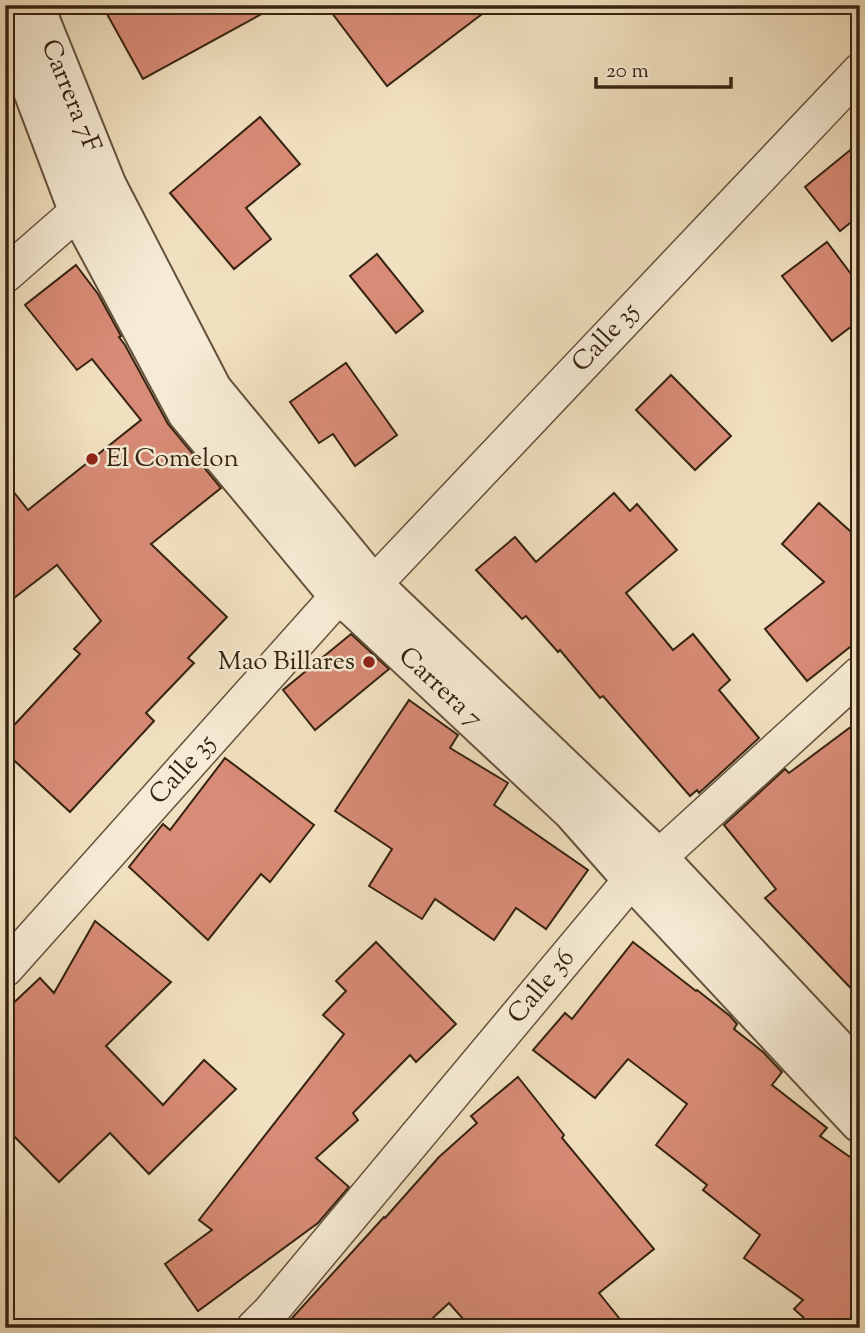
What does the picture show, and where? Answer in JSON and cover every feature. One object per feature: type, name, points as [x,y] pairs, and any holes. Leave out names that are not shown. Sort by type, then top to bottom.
[{"type":"street","name":"Carrera 7F","points":[[34,5],[107,186]]},
{"type":"street","name":"Carrera 7","points":[[5,17],[78,210],[187,413],[572,811],[645,868],[860,1073]]},
{"type":"street","name":"Calle 35","points":[[5,969],[357,590],[860,71]]},
{"type":"street","points":[[5,275],[107,186]]},
{"type":"street","name":"Carrera 7","points":[[107,186],[212,389],[357,590]]},
{"type":"street","name":"Calle 36","points":[[254,1328],[645,868],[860,674]]},
{"type":"street","name":"Carrera 7","points":[[645,868],[860,1123]]},
{"type":"building","points":[[102,5],[278,5],[143,79]]},
{"type":"building","points":[[326,5],[494,5],[387,86]]},
{"type":"building","points":[[260,117],[300,164],[246,208],[271,239],[234,269],[170,193]]},
{"type":"building","points":[[860,142],[860,215],[840,231],[805,187]]},
{"type":"building","points":[[827,242],[860,286],[860,320],[832,341],[782,276]]},
{"type":"building","points":[[377,254],[423,311],[396,333],[350,276]]},
{"type":"building","points":[[76,265],[98,294],[168,424],[221,488],[151,544],[227,617],[188,658],[194,663],[146,713],[154,721],[70,812],[5,752],[5,735],[80,654],[74,649],[101,621],[57,565],[5,605],[5,481],[28,510],[141,420],[92,359],[77,370],[25,305]]},
{"type":"building","points":[[346,363],[397,435],[355,466],[333,434],[319,443],[290,402]]},
{"type":"building","points":[[671,375],[731,436],[695,470],[636,410]]},
{"type":"building","points":[[614,493],[630,511],[637,504],[677,550],[626,593],[673,650],[693,634],[730,680],[719,690],[759,738],[699,793],[697,790],[690,796],[560,650],[558,652],[526,616],[522,619],[476,570],[515,537],[536,562]]},
{"type":"building","points":[[819,503],[860,540],[860,639],[807,681],[765,629],[824,582],[782,544]]},
{"type":"building","points":[[351,634],[389,669],[315,730],[283,690]]},
{"type":"building","points":[[409,700],[458,735],[450,748],[508,783],[494,805],[588,870],[546,929],[516,908],[494,940],[435,899],[422,919],[369,886],[392,849],[335,811]]},
{"type":"building","points":[[860,720],[860,998],[765,898],[776,889],[724,825],[785,769],[789,773]]},
{"type":"building","points":[[225,758],[314,825],[270,882],[261,874],[208,940],[129,867],[163,824],[170,830]]},
{"type":"building","points":[[95,921],[171,982],[106,1046],[163,1105],[204,1060],[236,1089],[149,1174],[110,1133],[59,1182],[5,1127],[5,1011],[40,978],[54,993]]},
{"type":"building","points":[[376,942],[456,1024],[416,1062],[410,1055],[353,1113],[358,1120],[316,1158],[349,1187],[318,1223],[198,1311],[165,1264],[212,1230],[199,1220],[344,1034],[323,1015],[346,991],[336,981]]},
{"type":"building","points":[[633,942],[730,1016],[737,1024],[734,1029],[763,1052],[782,1072],[772,1085],[827,1128],[820,1136],[860,1164],[860,1328],[815,1328],[794,1309],[803,1300],[744,1258],[760,1235],[703,1190],[707,1185],[656,1145],[687,1104],[628,1059],[595,1098],[533,1050],[565,1013],[572,1019]]},
{"type":"building","points":[[518,1077],[564,1135],[562,1138],[654,1249],[599,1293],[627,1328],[471,1328],[449,1303],[422,1328],[283,1328],[439,1157],[477,1123],[471,1116]]},
{"type":"place","name":"El Comelon","points":[[92,459]]},
{"type":"place","name":"Mao Billares","points":[[369,662]]}]
